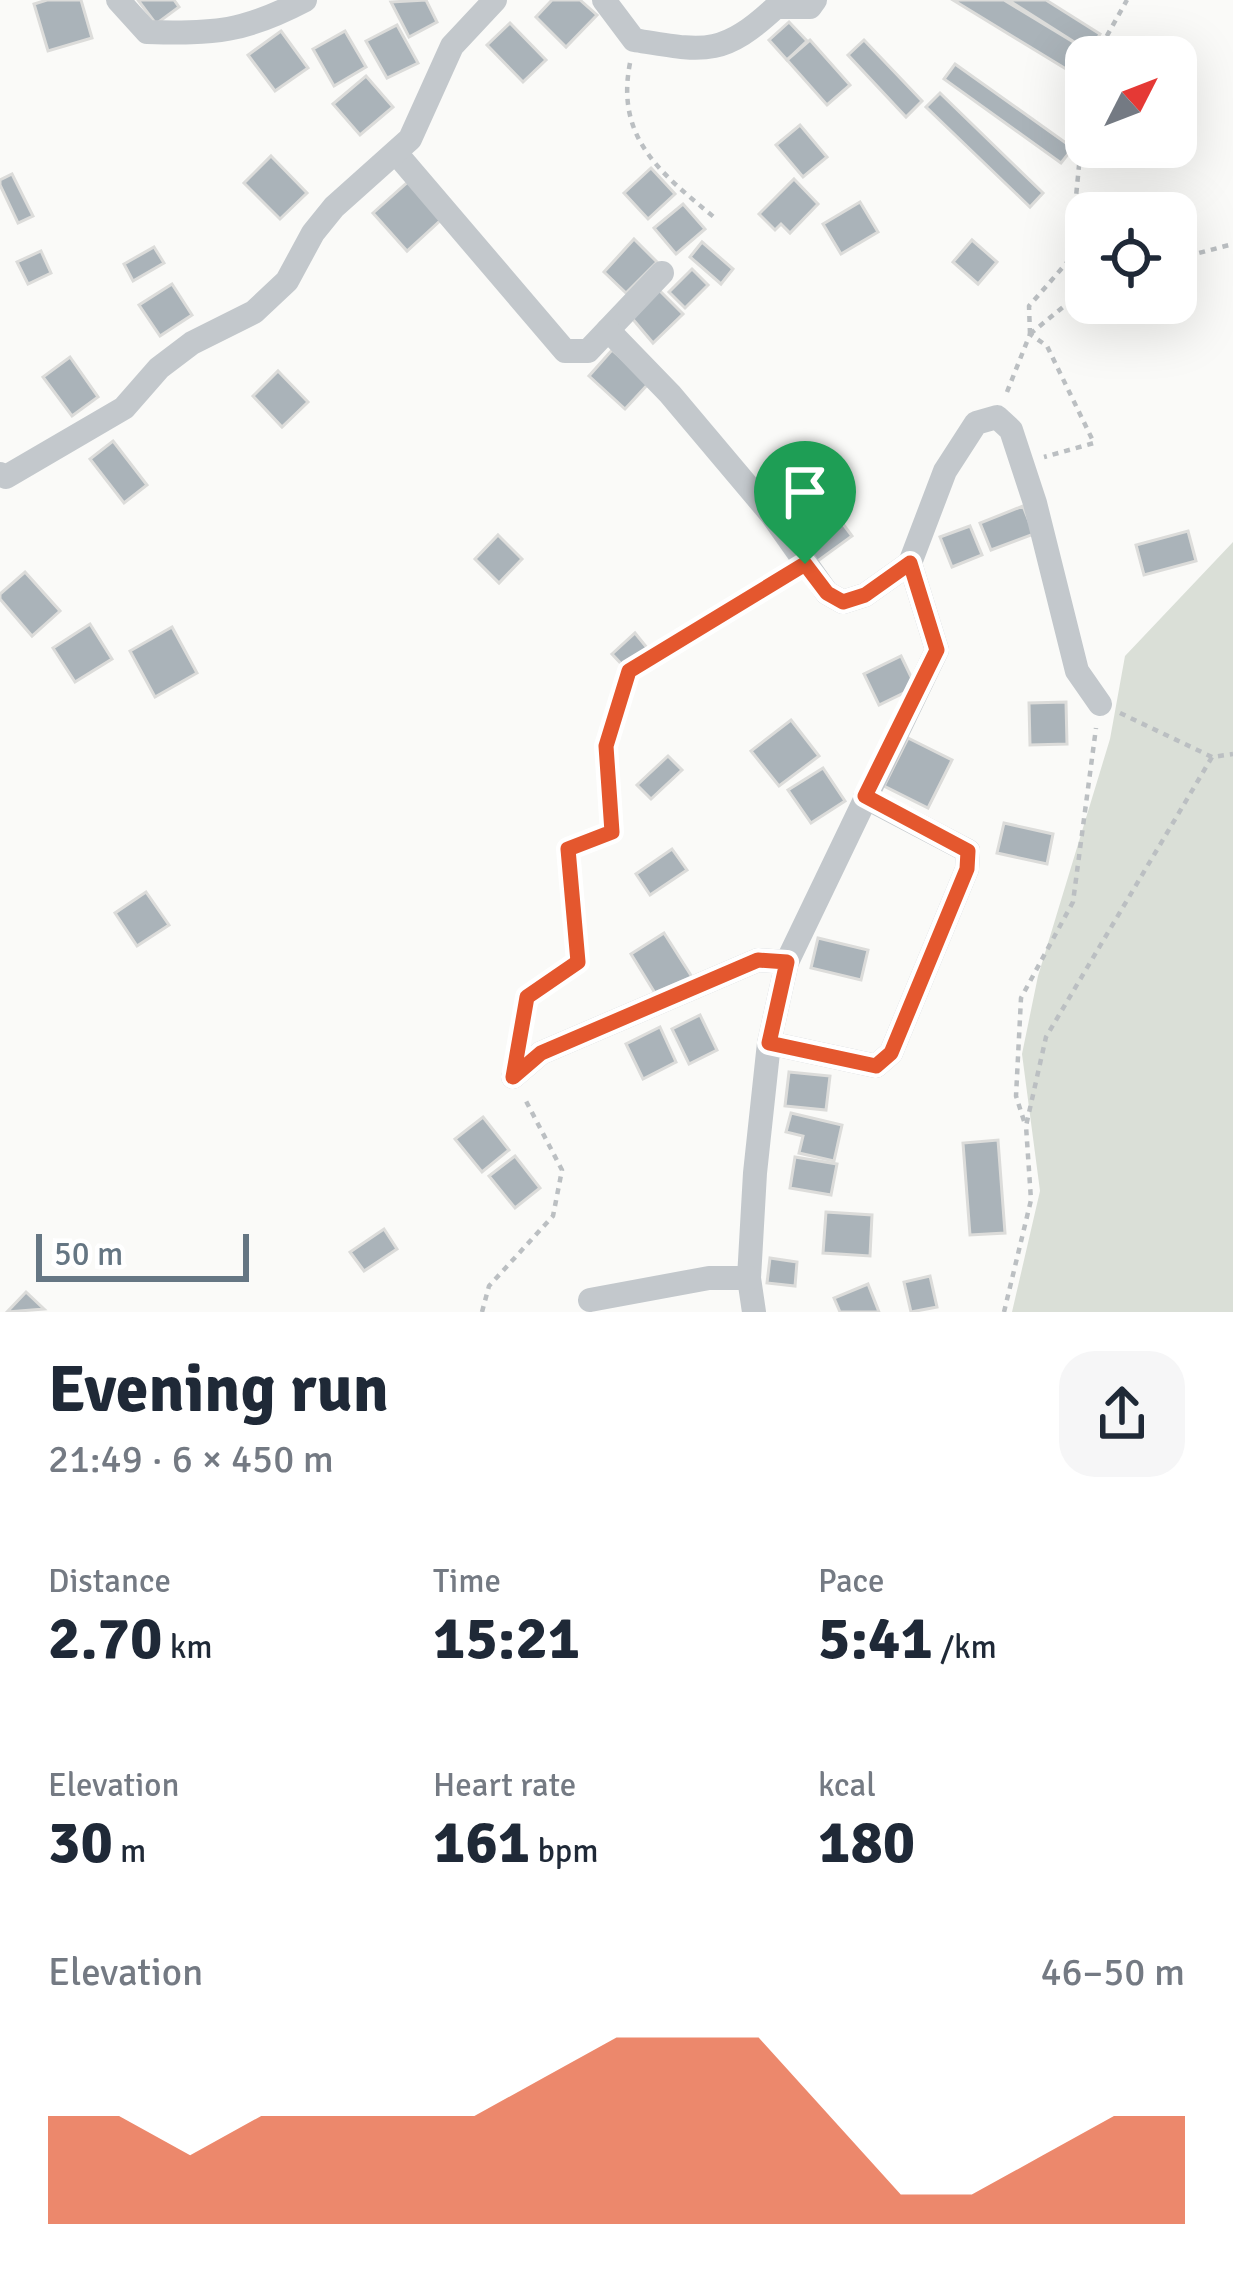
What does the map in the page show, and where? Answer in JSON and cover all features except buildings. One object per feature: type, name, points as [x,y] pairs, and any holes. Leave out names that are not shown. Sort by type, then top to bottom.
[{"type":"street","points":[[118,0],[147,32],[190,33],[231,32],[305,0]]},
{"type":"street","points":[[0,474],[6,477],[124,408],[159,368],[192,343],[254,312],[287,281],[334,207],[410,139],[452,46],[495,0]]},
{"type":"street","points":[[604,0],[634,40],[696,50],[720,48],[776,7],[810,7],[814,0]]},
{"type":"street","points":[[396,153],[565,350],[588,351],[662,273]]},
{"type":"street","points":[[608,330],[670,394],[772,515],[827,593],[843,602],[865,595],[910,563],[945,471],[976,423],[997,417],[1011,430],[1022,463],[1077,671],[1100,704]]},
{"type":"street","points":[[754,1312],[749,1278],[769,1043],[787,962],[937,650],[910,563]]},
{"type":"street","points":[[769,1043],[876,1066],[891,1053],[967,869],[968,851],[865,796]]},
{"type":"street","points":[[513,1077],[541,1053],[758,960],[787,962]]},
{"type":"street","points":[[590,1300],[709,1278],[749,1278]]},
{"type":"path","points":[[1107,36],[1127,0]]},
{"type":"path","points":[[634,40],[625,102],[632,127],[649,154],[716,218]]},
{"type":"path","points":[[997,417],[1030,334],[1029,306],[1070,259],[1079,168]]},
{"type":"path","points":[[1197,253],[1233,244]]},
{"type":"path","points":[[1030,334],[1065,305]]},
{"type":"path","points":[[1022,463],[1094,442],[1047,346],[1030,334]]},
{"type":"path","points":[[482,1312],[489,1286],[553,1216],[562,1169],[513,1077],[527,997],[578,962],[568,849],[612,832],[606,746],[629,671],[805,564]]},
{"type":"path","points":[[1004,1312],[1031,1200],[1026,1126],[1016,1096],[1022,998],[1073,902],[1100,704],[1212,757],[1233,754]]},
{"type":"path","points":[[1026,1126],[1046,1037],[1212,757]]},
{"type":"shaded area","points":[[1233,542],[1233,1312],[1012,1312],[1040,1191],[1022,1054],[1038,976],[1110,739],[1125,656]]},
{"type":"route","points":[[910,563],[937,650],[865,796],[968,851],[967,869],[891,1053],[876,1066],[769,1043],[787,962],[758,960],[541,1053],[513,1077],[527,997],[578,962],[568,849],[612,832],[606,746],[629,671],[805,564],[827,593],[843,602],[865,595],[910,563]]}]
